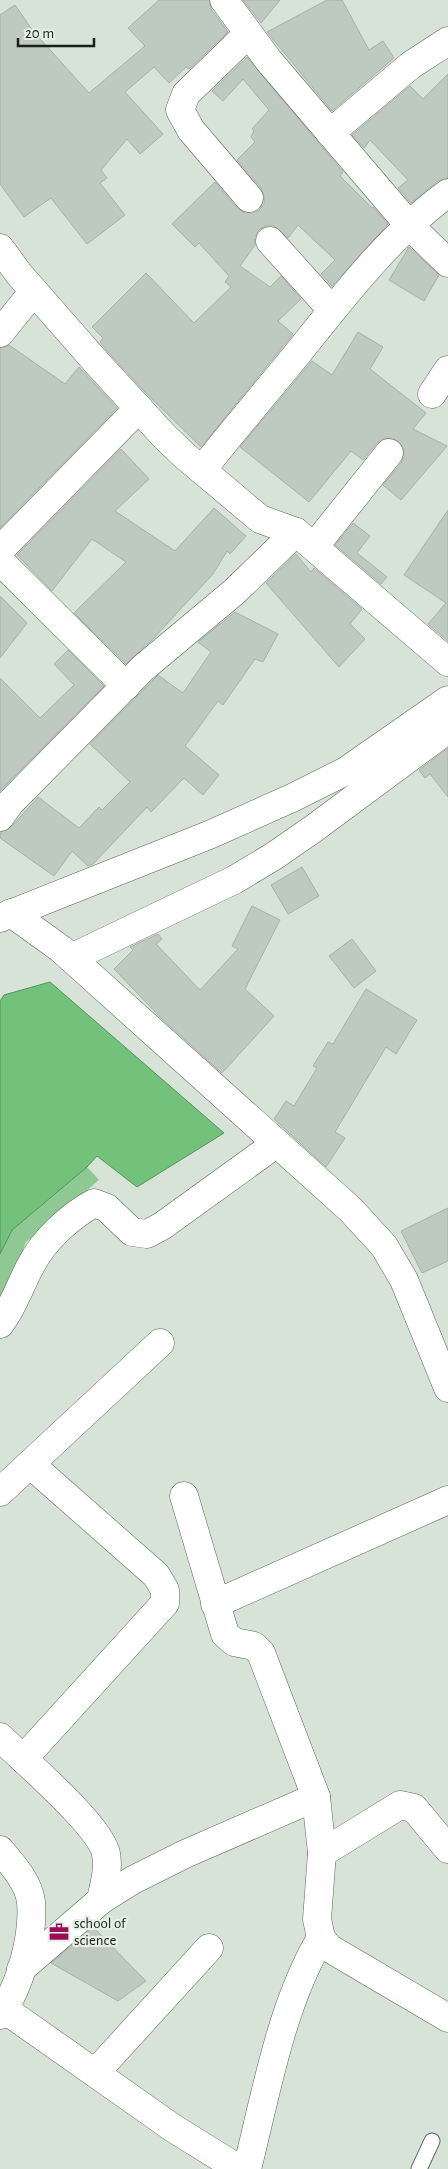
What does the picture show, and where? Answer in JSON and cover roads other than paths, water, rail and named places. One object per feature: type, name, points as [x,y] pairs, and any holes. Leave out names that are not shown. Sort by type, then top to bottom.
[{"type":"street","points":[[224,0],[269,62],[409,225],[448,263]]},
{"type":"street","points":[[248,34],[186,94],[180,110],[191,130],[249,198]]},
{"type":"street","points":[[330,132],[411,65],[448,41]]},
{"type":"street","points":[[202,470],[332,310],[409,225],[448,193]]},
{"type":"street","points":[[270,242],[332,310]]},
{"type":"street","points":[[0,248],[34,291],[165,437],[260,519],[305,540],[448,662]]},
{"type":"street","points":[[0,333],[34,291]]},
{"type":"street","points":[[432,394],[448,370]]},
{"type":"street","points":[[0,550],[138,408]]},
{"type":"street","points":[[0,817],[10,803],[143,668],[234,592],[305,540],[389,453]]},
{"type":"street","points":[[0,561],[126,686]]},
{"type":"street","points":[[5,916],[209,835],[292,798],[346,771],[448,700]]},
{"type":"street","points":[[71,958],[234,880],[305,834],[448,729]]},
{"type":"street","points":[[5,916],[71,958],[351,1210],[384,1246],[404,1280],[448,1388]]},
{"type":"street","points":[[0,1324],[11,1309],[40,1250],[52,1236],[82,1210],[94,1203],[107,1208],[132,1232],[147,1234],[162,1226],[276,1143]]},
{"type":"street","points":[[0,1492],[160,1343]]},
{"type":"street","points":[[23,1759],[165,1603],[166,1590],[156,1575],[30,1464]]},
{"type":"street","points":[[184,1496],[225,1634],[234,1642],[254,1646],[261,1653],[316,1797],[322,1853],[318,1919],[321,1938],[329,1948],[448,2018]]},
{"type":"street","points":[[215,1604],[448,1500]]},
{"type":"street","points":[[0,1737],[83,1818],[98,1836],[106,1852],[107,1872],[101,1900]]},
{"type":"street","points":[[13,1976],[101,1900],[133,1880],[185,1854],[316,1797]]},
{"type":"street","points":[[322,1853],[400,1805],[414,1808],[448,1849]]},
{"type":"street","points":[[0,1850],[15,1868],[31,1901],[30,1937],[13,1976],[2,2012],[95,2073],[173,2128],[201,2159],[239,2169]]},
{"type":"street","points":[[247,2169],[294,1994],[308,1961],[321,1938]]},
{"type":"street","points":[[95,2073],[209,1948]]},
{"type":"lane","points":[[419,2169],[432,2141]]},
{"type":"place","name":"school of science","points":[[59,1932]]}]
